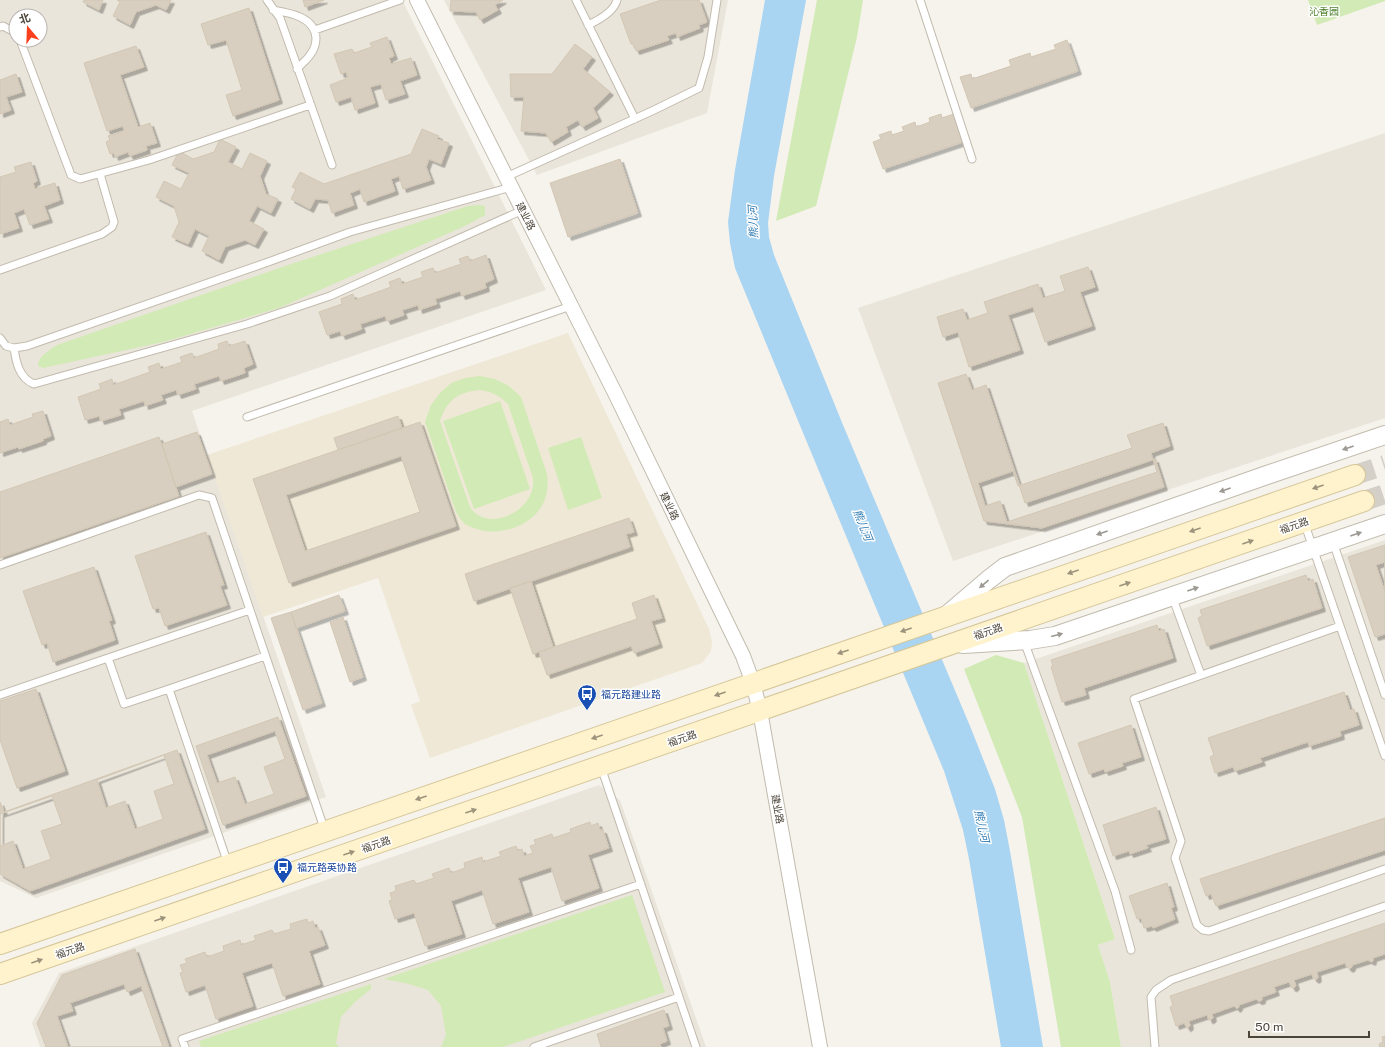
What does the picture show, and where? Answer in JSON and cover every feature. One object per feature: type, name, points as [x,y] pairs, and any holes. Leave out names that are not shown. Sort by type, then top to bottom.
[{"type":"main road","points":[[0,944],[1355,474]]},
{"type":"main road","name":"福元路","points":[[0,974],[1364,501]]},
{"type":"street","name":"建业路","points":[[417,0],[615,392],[743,656],[753,683],[760,711],[820,1047]]},
{"type":"street","points":[[938,619],[1005,567],[1259,478],[1385,436]]},
{"type":"street","points":[[945,646],[1024,641],[1055,636],[1385,524]]},
{"type":"lane","points":[[267,0],[280,18],[332,165]]},
{"type":"lane","points":[[315,30],[400,0]]},
{"type":"lane","points":[[576,0],[635,119]]},
{"type":"lane","points":[[588,25],[600,20],[616,6],[617,0]]},
{"type":"lane","points":[[0,338],[6,346],[14,348],[27,346],[350,232],[508,182],[699,88],[708,57],[717,0]]},
{"type":"lane","points":[[920,0],[972,160]]},
{"type":"lane","points":[[274,10],[299,16],[315,30],[316,43],[311,55],[297,69]]},
{"type":"lane","points":[[23,48],[71,175],[80,179],[149,160],[310,105]]},
{"type":"lane","points":[[0,270],[102,234],[112,227],[114,222],[100,174]]},
{"type":"lane","points":[[14,348],[20,373],[27,381],[34,384],[247,324],[330,296],[523,210]]},
{"type":"lane","points":[[247,416],[571,306]]},
{"type":"lane","points":[[0,565],[199,495],[212,498],[325,832]]},
{"type":"lane","points":[[1304,522],[1385,756]]},
{"type":"lane","points":[[1333,542],[1385,695]]},
{"type":"lane","points":[[1172,596],[1201,675]]},
{"type":"lane","points":[[0,695],[250,610]]},
{"type":"lane","points":[[1340,626],[1134,699],[1181,841],[1175,858],[1197,925],[1202,930],[1209,931],[1385,869]]},
{"type":"lane","points":[[1024,641],[1115,891],[1131,950]]},
{"type":"lane","points":[[108,658],[124,704],[266,656]]},
{"type":"lane","points":[[169,689],[228,865]]},
{"type":"lane","points":[[601,766],[696,1047]]},
{"type":"lane","points":[[185,1047],[182,1039],[641,884]]},
{"type":"lane","points":[[1155,1047],[1152,997],[1156,990],[1171,980],[1385,906]]},
{"type":"lane","points":[[534,1047],[679,997]]},
{"type":"shaded area","points":[[0,0],[402,0],[546,290],[192,411],[326,797],[36,898],[0,881]]},
{"type":"shaded area","points":[[444,0],[728,0],[707,113],[537,175]]},
{"type":"shaded area","points":[[1385,133],[1385,418],[953,561],[858,308]]},
{"type":"shaded area","points":[[568,333],[709,629],[712,642],[711,651],[702,663],[430,758],[411,705],[420,701],[378,578],[263,617],[207,455]]},
{"type":"shaded area","points":[[1385,540],[1385,1047],[1121,1047],[1110,982],[1098,945],[1115,939],[1024,663]]},
{"type":"shaded area","points":[[599,785],[620,800],[706,1047],[40,1047],[32,1023],[59,973]]},
{"type":"green space","points":[[817,0],[863,0],[857,37],[816,206],[776,221]]},
{"type":"green space","name":"沁香园","points":[[1308,0],[1385,0],[1385,1],[1317,25]]},
{"type":"green space","points":[[468,206],[485,206],[485,215],[465,226],[279,308],[163,342],[43,368],[38,366],[42,356],[57,345],[285,266]]},
{"type":"green space","points":[[480,376],[495,379],[509,386],[521,397],[547,474],[547,493],[541,508],[527,521],[509,529],[499,531],[480,530],[466,525],[461,520],[456,512],[425,422],[431,405],[440,393],[451,383],[465,378]],"holes":[[[480,390],[492,393],[502,398],[508,404],[533,478],[532,490],[527,500],[519,509],[509,515],[498,518],[488,518],[478,515],[470,507],[440,421],[446,408],[454,398],[465,393]]]},
{"type":"green space","points":[[500,401],[530,489],[474,509],[443,421]]},
{"type":"green space","points":[[581,437],[602,498],[568,510],[548,448]]},
{"type":"green space","points":[[996,655],[1024,663],[1115,939],[1098,945],[1110,982],[1121,1047],[1061,1047],[1022,817],[964,669]]},
{"type":"green space","points":[[632,895],[665,992],[503,1047],[441,1047],[446,1035],[441,1006],[428,990],[409,984],[384,979]]},
{"type":"green space","points":[[371,984],[371,989],[355,1002],[341,1017],[336,1043],[339,1047],[201,1047],[199,1041]]},
{"type":"water","name":"熊儿河","points":[[765,0],[806,0],[774,176],[768,223],[769,237],[774,255],[843,425],[970,726],[995,789],[1004,820],[1010,851],[1043,1047],[1001,1047],[969,859],[963,830],[944,771],[735,268],[728,222],[735,170]]},
{"type":"building","points":[[84,0],[103,0],[99,10],[83,2]]},
{"type":"building","points":[[117,0],[171,0],[166,10],[156,5],[136,12],[130,25],[113,16],[120,2]]},
{"type":"building","points":[[303,0],[324,0],[305,7]]},
{"type":"building","points":[[451,0],[503,0],[495,5],[498,10],[480,20],[476,12],[450,11]]},
{"type":"building","points":[[661,0],[699,0],[707,22],[699,25],[700,28],[677,37],[676,33],[667,36],[669,40],[636,51],[633,44],[631,44],[620,14]]},
{"type":"building","points":[[249,8],[279,100],[233,116],[226,95],[242,90],[226,40],[208,45],[201,24]]},
{"type":"building","points":[[387,37],[394,56],[389,58],[391,64],[411,58],[417,75],[400,81],[405,94],[386,100],[381,84],[370,87],[375,103],[355,110],[351,97],[336,102],[330,85],[348,78],[346,72],[341,74],[334,54],[352,49],[354,53],[372,47],[370,43]]},
{"type":"building","points":[[1067,40],[1078,71],[971,108],[960,77],[971,74],[972,79],[1011,66],[1009,60],[1030,53],[1031,57],[1056,49],[1054,45]]},
{"type":"building","points":[[575,44],[592,57],[583,69],[610,92],[593,108],[598,118],[582,127],[578,120],[566,127],[568,132],[551,142],[546,133],[521,131],[524,97],[511,97],[510,74],[552,74]]},
{"type":"building","points":[[136,46],[144,67],[120,75],[138,127],[150,123],[157,143],[146,146],[147,150],[130,156],[128,152],[115,157],[114,153],[110,154],[106,142],[110,140],[108,136],[124,131],[123,126],[107,131],[84,63]]},
{"type":"building","points":[[16,74],[22,92],[6,97],[11,110],[0,114],[0,80]]},
{"type":"building","points":[[941,114],[942,118],[954,114],[963,142],[883,169],[873,142],[881,139],[879,135],[891,131],[892,135],[904,131],[902,127],[915,122],[916,127],[930,122],[929,118]]},
{"type":"building","points":[[422,129],[439,136],[437,139],[449,143],[441,164],[429,159],[426,167],[431,180],[403,189],[399,176],[391,179],[395,191],[364,202],[360,189],[350,193],[354,205],[332,213],[328,200],[315,199],[310,209],[291,199],[296,189],[292,187],[300,172],[324,184],[411,154]]},
{"type":"building","points":[[220,139],[236,147],[228,162],[242,169],[250,153],[267,161],[260,176],[266,194],[278,199],[271,213],[257,206],[249,221],[264,229],[255,245],[245,240],[225,247],[219,260],[202,251],[209,236],[195,229],[188,244],[172,237],[179,222],[174,206],[156,197],[164,181],[181,189],[189,173],[172,165],[179,151],[193,159],[214,152]]},
{"type":"building","points":[[620,159],[638,213],[568,237],[550,183]]},
{"type":"building","points":[[31,162],[37,181],[33,183],[35,189],[55,183],[60,200],[44,206],[49,219],[30,225],[24,209],[14,213],[19,228],[0,234],[0,177],[16,172],[14,167]]},
{"type":"building","points":[[486,255],[494,279],[485,283],[486,288],[462,296],[460,291],[435,299],[437,304],[419,310],[418,305],[402,310],[404,315],[387,321],[385,316],[360,324],[362,329],[342,336],[340,331],[327,335],[319,312],[342,304],[341,299],[353,294],[355,300],[391,287],[389,282],[400,278],[402,284],[423,277],[421,272],[433,268],[435,273],[461,264],[459,259],[468,256],[470,261]]},
{"type":"building","points":[[1088,267],[1095,287],[1080,292],[1092,326],[1045,342],[1033,307],[1008,315],[1020,350],[969,367],[958,332],[943,337],[937,317],[963,309],[967,320],[988,313],[984,302],[1038,284],[1043,298],[1065,291],[1060,276]]},
{"type":"building","points":[[227,341],[229,346],[245,341],[253,364],[244,368],[245,373],[221,381],[219,376],[194,384],[196,389],[178,395],[176,390],[161,395],[163,400],[145,406],[144,401],[119,409],[121,415],[101,421],[99,416],[85,420],[78,397],[101,389],[99,384],[112,379],[113,385],[150,372],[148,367],[159,363],[161,369],[182,362],[180,357],[192,353],[194,358],[219,349],[218,344]]},
{"type":"building","points":[[966,374],[972,390],[986,385],[1025,503],[1155,459],[1164,487],[1042,528],[984,521],[938,383]]},
{"type":"building","points":[[43,411],[51,436],[43,439],[43,441],[19,449],[18,447],[0,453],[0,422],[8,419],[10,425],[33,417],[32,414]]},
{"type":"building","points":[[398,416],[402,428],[338,450],[334,438]]},
{"type":"building","points":[[420,422],[456,526],[289,583],[253,479]],"holes":[[[401,456],[420,512],[305,551],[286,495]]]},
{"type":"building","points":[[1163,423],[1170,446],[1151,453],[1157,472],[1007,522],[1000,501],[985,506],[978,483],[1013,471],[1018,486],[1132,448],[1127,435]]},
{"type":"building","points":[[197,432],[212,474],[176,487],[162,444]]},
{"type":"building","points":[[159,437],[179,496],[0,558],[0,492]]},
{"type":"building","points":[[629,518],[634,532],[626,534],[630,547],[474,601],[465,574]]},
{"type":"building","points":[[206,532],[224,585],[220,586],[227,605],[165,626],[159,608],[153,609],[135,556]]},
{"type":"building","points":[[1385,545],[1385,634],[1375,637],[1348,557]]},
{"type":"building","points":[[1385,562],[1385,592],[1376,565]]},
{"type":"building","points":[[94,567],[112,620],[109,621],[115,640],[53,662],[47,643],[42,645],[23,591]]},
{"type":"building","points":[[1306,575],[1308,581],[1313,579],[1322,608],[1207,646],[1198,618],[1202,616],[1200,610]]},
{"type":"building","points":[[531,581],[553,647],[533,654],[510,588]]},
{"type":"building","points":[[339,595],[345,611],[296,628],[291,612]]},
{"type":"building","points":[[654,595],[662,618],[651,621],[659,644],[634,653],[631,646],[547,675],[539,652],[637,619],[632,603]]},
{"type":"building","points":[[291,612],[322,703],[303,710],[271,618]]},
{"type":"building","points":[[343,617],[363,677],[350,682],[330,622]]},
{"type":"building","points":[[1157,625],[1159,631],[1164,629],[1173,658],[1084,688],[1086,695],[1062,702],[1051,667],[1053,666],[1051,660]]},
{"type":"building","points":[[36,689],[65,771],[17,788],[0,740],[0,701]]},
{"type":"building","points":[[1344,692],[1350,710],[1354,709],[1359,725],[1340,731],[1341,736],[1309,746],[1308,742],[1260,758],[1262,762],[1235,771],[1233,767],[1215,773],[1210,757],[1214,755],[1208,738]]},
{"type":"building","points":[[278,717],[306,796],[223,825],[196,746]]},
{"type":"building","points":[[1131,725],[1141,757],[1122,763],[1123,766],[1105,772],[1104,769],[1089,774],[1078,743]]},
{"type":"building","points":[[275,731],[285,759],[264,767],[274,794],[245,804],[235,777],[217,783],[207,755]]},
{"type":"building","points":[[177,750],[205,829],[30,891],[0,874],[0,802],[4,812]]},
{"type":"building","points":[[164,755],[174,784],[154,791],[163,819],[135,829],[125,801],[106,808],[97,780]]},
{"type":"building","points":[[52,796],[62,824],[41,831],[51,859],[23,869],[13,841],[0,846],[0,814]]},
{"type":"building","points":[[1156,807],[1166,839],[1146,845],[1148,848],[1130,854],[1129,851],[1113,856],[1103,825]]},
{"type":"building","points":[[1385,818],[1385,850],[1216,906],[1211,894],[1206,896],[1200,879]]},
{"type":"building","points":[[590,822],[591,826],[598,823],[600,830],[603,830],[609,848],[588,855],[599,888],[562,901],[551,867],[518,878],[529,912],[493,924],[482,890],[451,901],[462,934],[425,946],[414,913],[395,919],[389,901],[392,900],[390,893],[396,891],[395,886],[414,880],[416,884],[434,878],[432,874],[449,868],[451,873],[465,868],[464,863],[482,857],[483,862],[501,856],[499,852],[516,846],[518,851],[522,849],[524,856],[533,853],[530,846],[536,844],[534,840],[552,834],[553,838],[571,832],[570,829]]},
{"type":"building","points":[[1167,883],[1174,907],[1171,908],[1175,919],[1153,928],[1152,926],[1144,928],[1141,918],[1137,919],[1129,896]]},
{"type":"building","points":[[307,919],[308,923],[313,921],[315,928],[318,927],[325,945],[309,951],[320,984],[283,996],[272,963],[242,973],[253,1006],[216,1019],[205,985],[186,992],[180,973],[183,972],[180,965],[187,963],[185,959],[205,952],[207,957],[224,951],[223,946],[240,940],[241,945],[256,940],[254,936],[272,930],[274,934],[291,929],[290,924]]},
{"type":"building","points":[[1385,923],[1385,954],[1373,958],[1372,962],[1368,960],[1352,965],[1350,969],[1345,963],[1317,972],[1318,978],[1316,980],[1313,978],[1312,974],[1294,980],[1296,986],[1294,988],[1292,988],[1289,982],[1274,987],[1276,992],[1262,997],[1262,1000],[1258,1001],[1256,999],[1239,1005],[1237,1009],[1234,1006],[1212,1014],[1213,1018],[1211,1020],[1209,1020],[1207,1015],[1189,1021],[1190,1026],[1188,1028],[1184,1023],[1176,1026],[1170,1007],[1173,1005],[1170,996]]},
{"type":"building","points":[[135,949],[169,1047],[46,1047],[37,1023],[62,975]]},
{"type":"building","points":[[124,984],[127,992],[141,986],[163,1047],[68,1047],[57,1016],[73,1011],[70,1003]]},
{"type":"building","points":[[664,1010],[669,1026],[663,1028],[667,1041],[660,1044],[661,1047],[601,1047],[597,1034]]},
{"type":"building","points":[[1385,1036],[1385,1047],[1380,1047],[1379,1044],[1383,1042],[1382,1037]]},
{"type":"tunnel","points":[[1355,475],[1385,465]]},
{"type":"tunnel","points":[[1364,501],[1385,494]]},
{"type":"place","name":"福元路建业路","points":[[587,711]]},
{"type":"place","name":"福元路英协路","points":[[283,884]]}]
